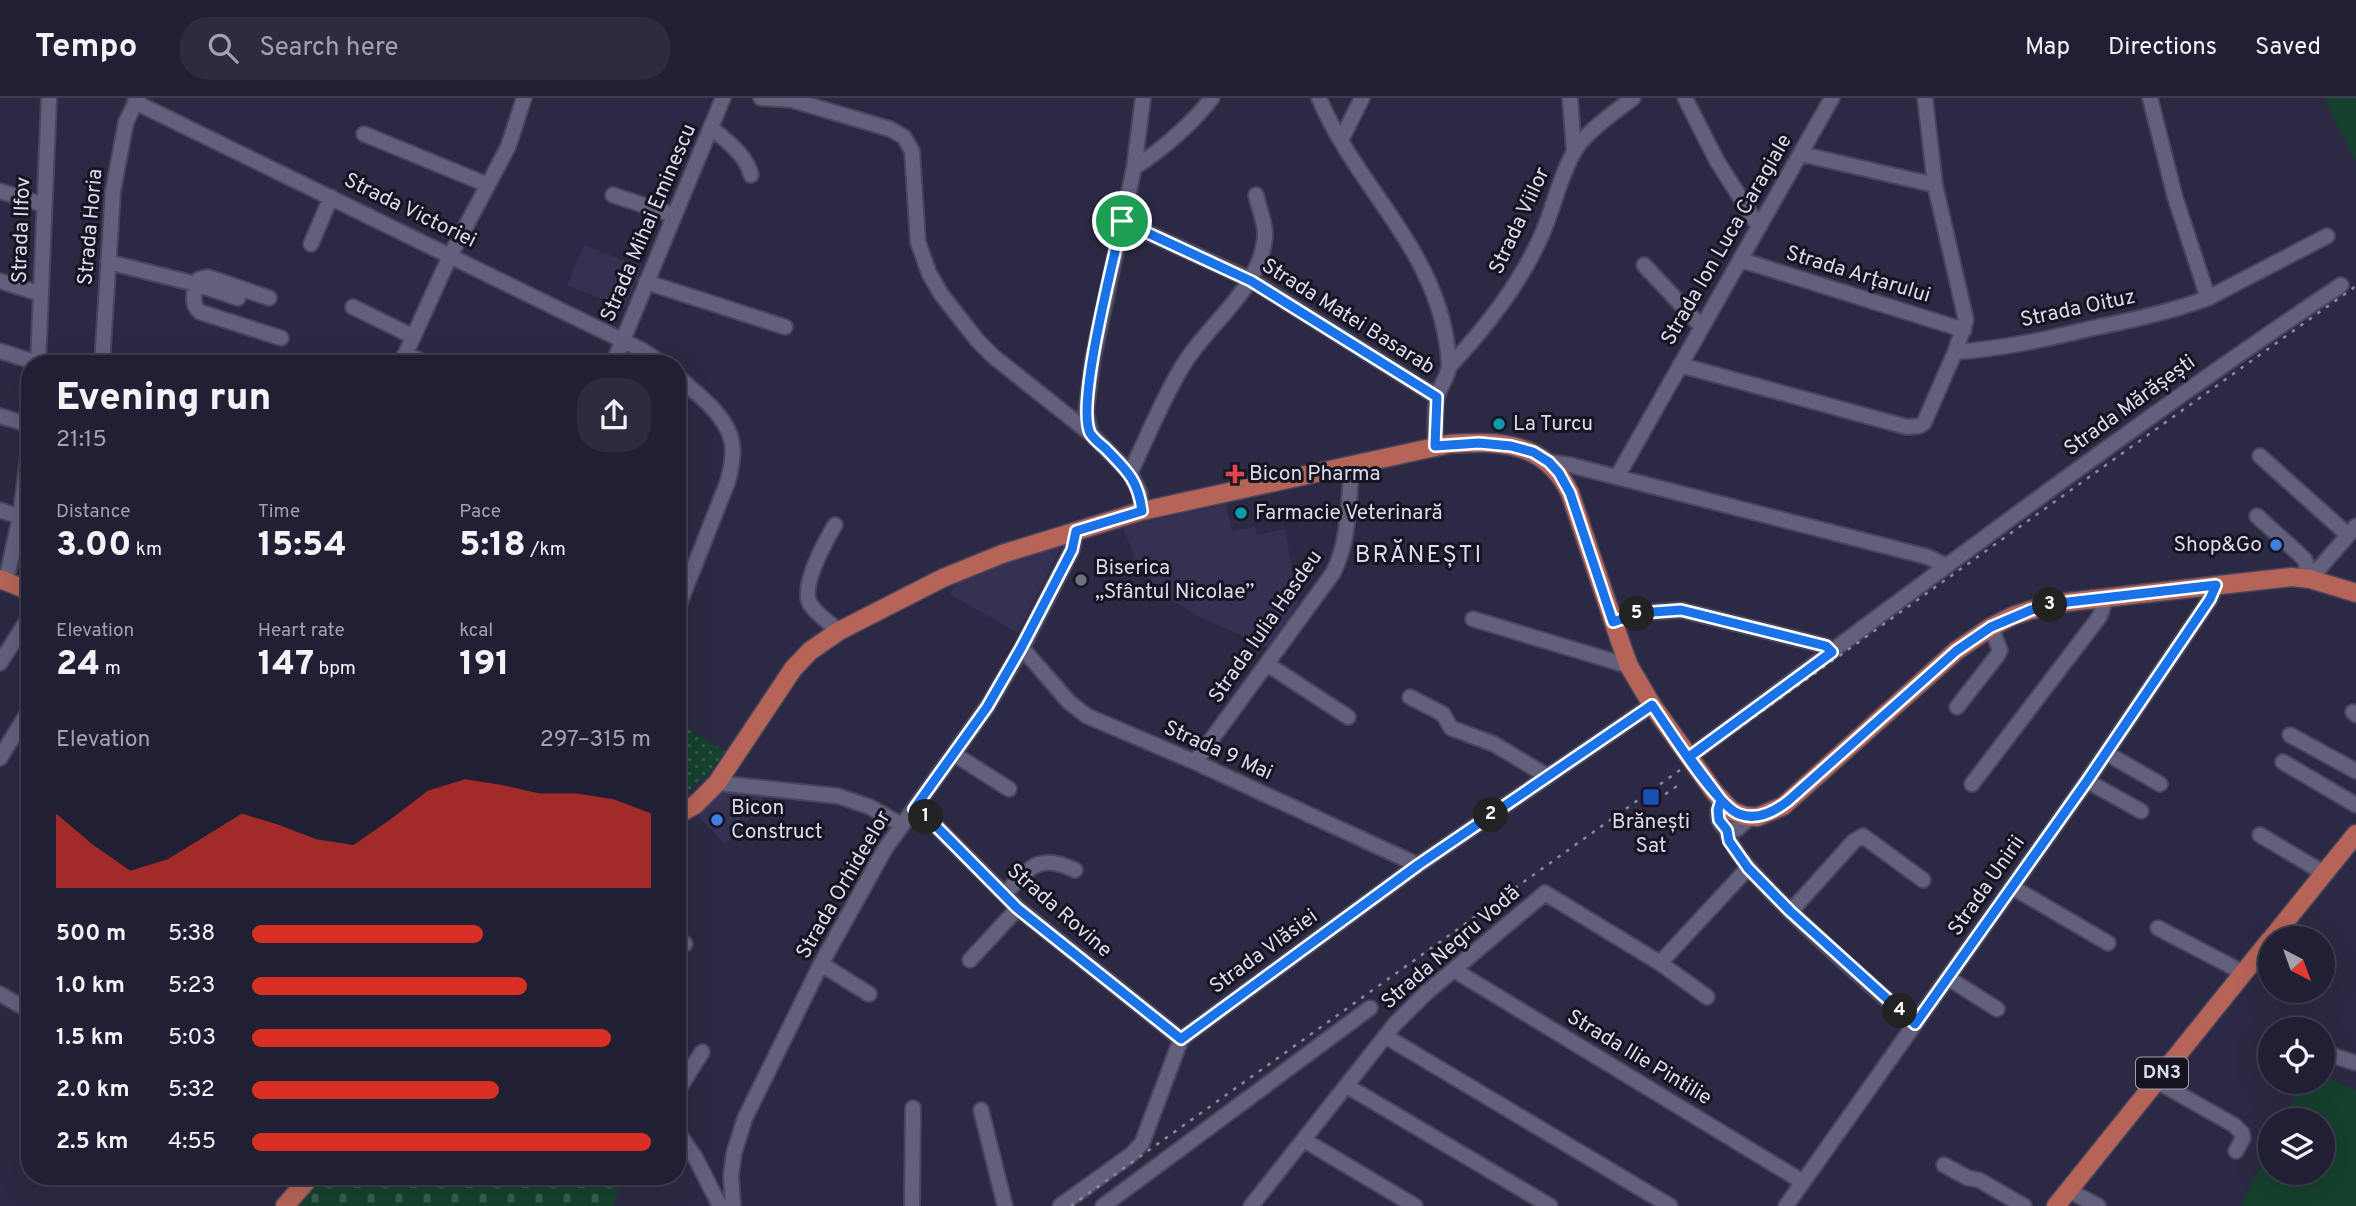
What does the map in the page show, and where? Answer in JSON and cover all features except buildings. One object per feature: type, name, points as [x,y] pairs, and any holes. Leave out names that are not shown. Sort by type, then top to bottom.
[{"type":"main road","points":[[686,810],[695,805],[717,783],[800,660],[822,641],[839,631],[964,568],[1142,511],[1435,446],[1464,443],[1511,446],[1533,452],[1549,462],[1559,473],[1570,493],[1629,666],[1652,705],[1721,800],[1735,813],[1751,817],[1767,814],[1788,801],[1956,651],[1991,627],[2031,610],[2106,597],[2291,577],[2310,579],[2356,593]]},
{"type":"main road","points":[[3,580],[21,587]]},
{"type":"main road","name":"DN3","points":[[2281,926],[2356,834]]},
{"type":"main road","name":"DN3","points":[[2056,1206],[2258,955]]},
{"type":"main road","points":[[285,1206],[301,1185]]},
{"type":"street","name":"Strada Ilfov","points":[[38,355],[49,98]]},
{"type":"street","points":[[405,355],[450,256],[508,147],[524,98]]},
{"type":"street","name":"Strada Mihai Eminescu","points":[[617,355],[723,98]]},
{"type":"street","points":[[761,98],[792,99],[890,129],[904,138],[912,151],[918,242],[929,274],[941,294],[978,340],[1013,374],[1091,434],[1130,473],[1140,493],[1142,511]]},
{"type":"street","points":[[1091,434],[1086,412],[1093,358],[1134,168],[1143,98]]},
{"type":"street","points":[[1134,168],[1199,116],[1212,98]]},
{"type":"street","points":[[1319,98],[1341,140],[1426,272],[1438,302],[1449,367],[1437,397],[1435,446]]},
{"type":"street","points":[[1341,140],[1362,98]]},
{"type":"street","points":[[1570,98],[1574,151]]},
{"type":"street","name":"Strada Viilor","points":[[1449,367],[1479,334],[1516,284],[1544,230],[1574,151],[1633,98]]},
{"type":"street","points":[[1679,98],[1688,104],[1717,161],[1759,227]]},
{"type":"street","name":"Strada Ion Luca Caragiale","points":[[1616,477],[1832,98]]},
{"type":"street","name":"Strada Ion Luca Caragiale","points":[[1680,365],[1913,428],[1924,423],[1966,320],[1936,185],[1926,98]]},
{"type":"street","points":[[2150,98],[2175,197],[2207,298]]},
{"type":"street","name":"Strada Victoriei","points":[[137,100],[650,355]]},
{"type":"street","name":"Strada Horia","points":[[103,355],[115,180],[126,122],[137,100]]},
{"type":"street","points":[[712,128],[743,156],[751,175]]},
{"type":"street","points":[[364,134],[488,185]]},
{"type":"street","points":[[1801,154],[1936,185]]},
{"type":"street","points":[[0,191],[44,205]]},
{"type":"street","points":[[613,195],[673,215]]},
{"type":"street","points":[[1130,473],[1181,368],[1251,281],[1265,239],[1265,227],[1255,195]]},
{"type":"street","points":[[311,244],[331,197]]},
{"type":"street","name":"Strada Matei Basarab","points":[[1122,221],[1251,281],[1437,397]]},
{"type":"street","name":"Strada Oituz","points":[[1955,352],[1984,351],[2162,313],[2207,298],[2327,236]]},
{"type":"street","name":"Strada Arțarului","points":[[1741,260],[1964,330]]},
{"type":"street","points":[[108,262],[196,284],[238,298]]},
{"type":"street","points":[[1644,265],[1702,327]]},
{"type":"street","points":[[269,298],[208,277],[199,279],[196,284],[194,304],[201,312],[281,338]]},
{"type":"street","points":[[0,281],[41,294]]},
{"type":"street","points":[[646,282],[785,327]]},
{"type":"street","name":"Strada Mărășești","points":[[1689,757],[2208,376],[2341,285]]},
{"type":"street","points":[[353,307],[412,336]]},
{"type":"street","points":[[0,351],[21,358]]},
{"type":"street","points":[[686,384],[701,397],[729,432],[733,459],[728,481],[686,587]]},
{"type":"street","points":[[0,415],[21,422]]},
{"type":"street","points":[[2260,456],[2352,531],[2310,579]]},
{"type":"street","points":[[1549,462],[1928,556],[1947,566]]},
{"type":"street","name":"Strada Iulia Hasdeu","points":[[1195,762],[1333,573],[1345,539],[1352,464]]},
{"type":"street","points":[[0,510],[20,517]]},
{"type":"street","points":[[3,580],[21,510]]},
{"type":"street","points":[[2257,516],[2305,560],[2310,579]]},
{"type":"street","points":[[835,526],[825,542],[807,590],[810,605],[839,631]]},
{"type":"street","name":"Strada Orhideelor","points":[[733,1206],[731,1176],[734,1153],[745,1118],[821,964],[876,864],[987,707],[1072,550],[1076,531]]},
{"type":"street","name":"Strada Unirii","points":[[1786,1206],[2087,781],[2210,599],[2216,585]]},
{"type":"street","points":[[1972,785],[2100,616],[2106,597]]},
{"type":"street","points":[[1613,622],[1650,611],[1689,611],[1826,646],[1832,652]]},
{"type":"street","points":[[1473,619],[1629,666]]},
{"type":"street","points":[[1957,707],[2000,650],[1991,627]]},
{"type":"street","points":[[0,663],[21,630]]},
{"type":"street","name":"Strada 9 Mai","points":[[1021,648],[1078,710],[1418,865]]},
{"type":"street","points":[[1267,664],[1348,718]]},
{"type":"street","points":[[1410,697],[1443,714],[1451,728],[1501,748],[1547,776]]},
{"type":"street","name":"Strada Vlăsiei","points":[[1181,1039],[1418,865],[1652,705]]},
{"type":"street","points":[[0,758],[21,724]]},
{"type":"street","points":[[2290,735],[2356,771]]},
{"type":"street","points":[[2106,753],[2160,784]]},
{"type":"street","points":[[954,754],[1009,789]]},
{"type":"street","points":[[2283,762],[2356,806]]},
{"type":"street","points":[[2087,781],[2141,811]]},
{"type":"street","points":[[717,783],[838,796],[870,807],[902,825]]},
{"type":"street","points":[[1721,800],[1717,815],[1727,830],[1729,841],[1748,868],[1790,911],[1915,1024]]},
{"type":"street","name":"Strada Rovine","points":[[914,809],[934,824],[1017,908],[1181,1039]]},
{"type":"street","points":[[1727,830],[1737,829],[1751,817]]},
{"type":"street","points":[[2260,835],[2324,873]]},
{"type":"street","points":[[1790,911],[1854,841],[1863,836],[1923,880]]},
{"type":"street","points":[[1004,894],[1029,870],[1041,863],[1055,862],[1075,870]]},
{"type":"street","points":[[1660,963],[1748,868]]},
{"type":"street","points":[[2012,887],[2108,943]]},
{"type":"street","name":"Strada Negru Vodă","points":[[1251,1206],[1385,1036],[1410,1009],[1545,894],[1660,963],[1707,997]]},
{"type":"street","points":[[970,960],[1017,908]]},
{"type":"street","points":[[2158,928],[2244,973]]},
{"type":"street","points":[[821,964],[869,994]]},
{"type":"street","name":"Strada Ilie Pintilie","points":[[1454,970],[1803,1182]]},
{"type":"street","points":[[1948,978],[1997,1009]]},
{"type":"street","points":[[0,994],[21,1006]]},
{"type":"street","points":[[1103,1206],[1370,1008]]},
{"type":"street","points":[[1385,1036],[1670,1206]]},
{"type":"street","points":[[1060,1206],[1132,1154],[1144,1137],[1181,1039]]},
{"type":"street","points":[[686,1078],[702,1052]]},
{"type":"street","points":[[2335,1056],[2356,1063]]},
{"type":"street","points":[[2156,1081],[2234,1125],[2243,1138],[2236,1151]]},
{"type":"street","points":[[1347,1086],[1550,1206]]},
{"type":"street","points":[[912,1206],[913,1108]]},
{"type":"street","points":[[981,1110],[1005,1206]]},
{"type":"street","points":[[1144,1137],[1159,1164]]},
{"type":"street","points":[[1304,1140],[1415,1206]]},
{"type":"street","points":[[686,1144],[720,1206]]},
{"type":"street","points":[[1944,1165],[1979,1180],[2025,1206]]},
{"type":"street","points":[[2068,1190],[2098,1206]]},
{"type":"shaded area","points":[[584,245],[642,268],[625,308],[567,285]]},
{"type":"shaded area","points":[[1226,504],[1232,531],[1255,527],[1257,535],[1285,529],[1298,604],[1268,648],[1196,615],[1163,595],[1137,565],[1123,527]]},
{"type":"shaded area","points":[[1051,544],[1061,547],[1018,633],[949,594],[960,581]]},
{"type":"shaded area","name":"Bicon Construct","points":[[726,786],[766,792],[755,813],[725,844],[698,816]]},
{"type":"green space","points":[[2324,98],[2356,98],[2356,162]]},
{"type":"green space","points":[[686,728],[725,751],[707,776],[686,794]]},
{"type":"green space","points":[[2335,1081],[2356,1090],[2356,1206],[2241,1206],[2258,1171],[2258,1185],[2335,1185],[2335,1108],[2289,1108],[2296,1094],[2335,1094]]},
{"type":"green space","points":[[309,1185],[620,1185],[614,1206],[291,1206]]},
{"type":"railway","points":[[1071,1206],[2356,286]]},
{"type":"railway","points":[[1622,824],[1677,786]]},
{"type":"place","name":"La Turcu","points":[[1499,424]]},
{"type":"place","name":"Bicon Pharma","points":[[1235,474]]},
{"type":"place","name":"Farmacie Veterinară","points":[[1241,513]]},
{"type":"place","name":"Shop&Go","points":[[2276,545]]},
{"type":"place","name":"Biserica „Sfântul Nicolae”","points":[[1081,580]]},
{"type":"place","name":"Brănești Sat","points":[[1651,797]]},
{"type":"place","name":"Bicon Construct","points":[[717,820]]},
{"type":"district","name":"BRĂNEȘTI","points":[[1419,556]]},
{"type":"route","points":[[1122,221],[1093,358],[1086,412],[1091,434],[1130,473],[1137,485],[1142,511],[1076,531],[1072,550],[987,707],[914,809],[934,824],[1017,908],[1181,1039],[1418,865],[1652,705],[1703,778],[1715,793],[1725,805],[1740,815],[1762,816],[1783,806],[1956,651],[2002,621],[2050,605],[2216,585],[2210,599],[2087,781],[1915,1024],[1790,911],[1748,868],[1729,841],[1727,830],[1717,815],[1718,810],[1721,800],[1689,757],[1832,652],[1826,646],[1696,612],[1660,610],[1613,622],[1570,493],[1559,473],[1542,456],[1511,446],[1479,443],[1435,446],[1437,397],[1251,281],[1122,221]]}]
